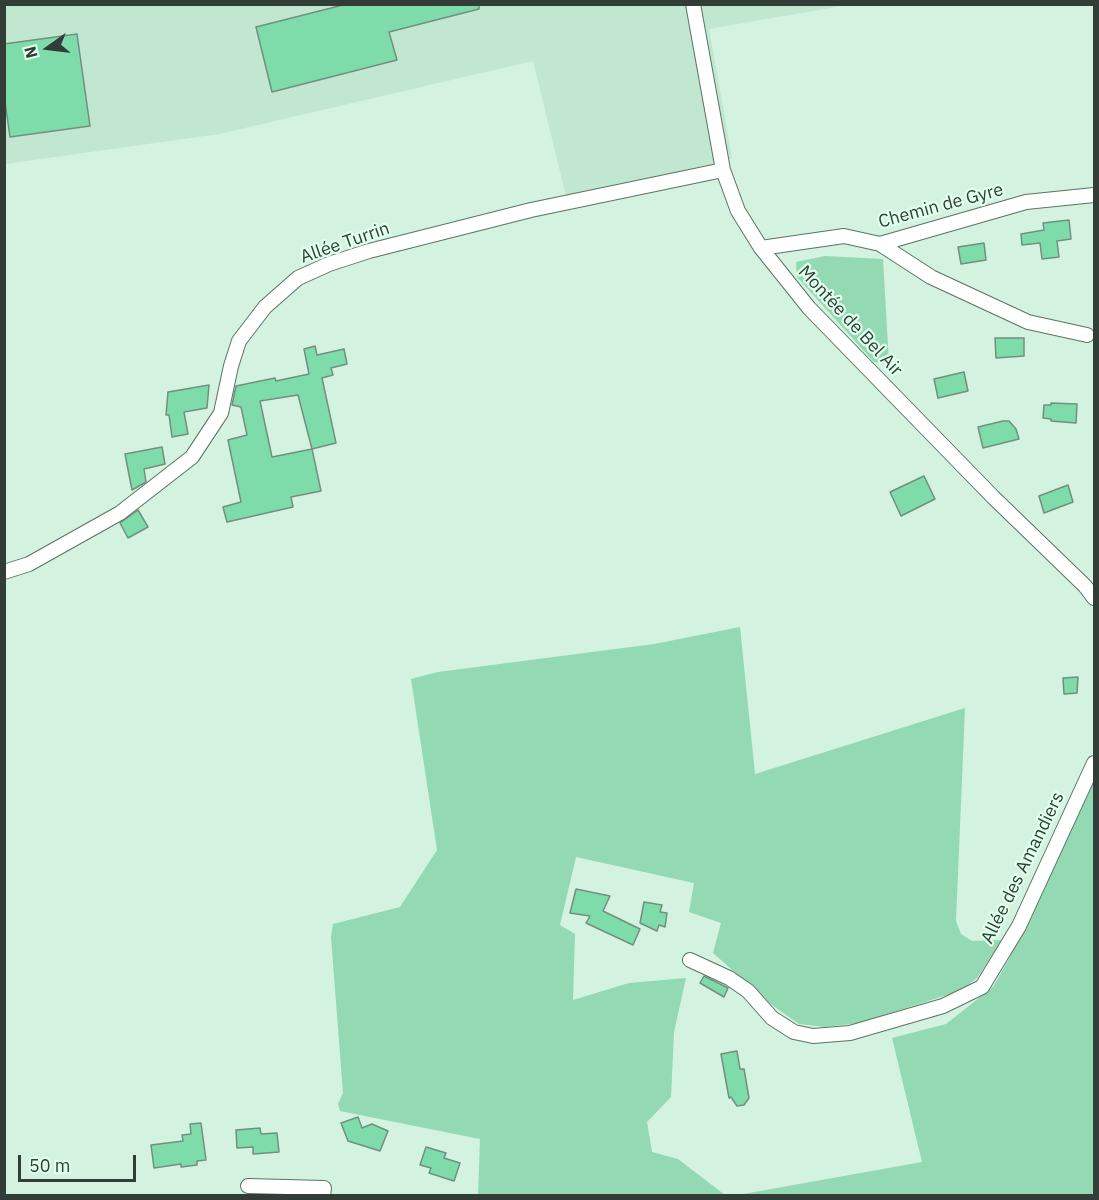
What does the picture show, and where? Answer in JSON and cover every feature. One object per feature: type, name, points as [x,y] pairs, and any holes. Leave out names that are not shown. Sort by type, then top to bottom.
[{"type":"street","name":"Montée de Bel Air","points":[[693,4],[723,170],[738,211],[761,248],[809,308],[1095,598]]},
{"type":"street","name":"Allée Turrin","points":[[4,572],[29,564],[120,513],[192,457],[221,413],[239,341],[265,307],[297,278],[329,264],[381,248],[531,210],[723,170]]},
{"type":"street","name":"Chemin de Gyre","points":[[761,248],[844,236],[880,244],[1026,202],[1095,195]]},
{"type":"street","points":[[880,244],[931,277],[1028,322],[1087,335]]},
{"type":"street","name":"Allée des Amandiers","points":[[690,960],[729,978],[748,992],[772,1018],[794,1032],[813,1036],[850,1033],[943,1006],[982,987],[1019,926],[1095,763]]},
{"type":"street","points":[[248,1186],[324,1188],[323,1196]]},
{"type":"shaded area","points":[[4,5],[847,5],[709,29],[732,158],[700,168],[566,196],[533,61],[219,134],[5,164]]},
{"type":"green space","points":[[825,256],[883,259],[889,364],[874,362],[797,277],[796,262]]},
{"type":"green space","points":[[740,627],[755,774],[965,708],[956,921],[961,934],[972,941],[1002,940],[977,978],[962,990],[860,1023],[825,1027],[799,1024],[772,1005],[713,953],[721,923],[689,912],[694,883],[576,857],[560,925],[575,934],[573,1000],[629,983],[686,978],[674,1032],[671,1097],[647,1122],[652,1152],[678,1159],[725,1195],[478,1196],[480,1139],[340,1111],[338,1104],[343,1093],[331,937],[333,924],[400,907],[437,850],[411,679],[438,672],[654,644]]},
{"type":"green space","points":[[1094,776],[1094,1195],[732,1196],[922,1162],[892,1038],[946,1024],[993,987],[1009,959]]},
{"type":"building","points":[[347,4],[479,4],[479,9],[389,32],[397,60],[272,92],[256,27]]},
{"type":"building","points":[[77,34],[90,126],[10,137],[4,95],[4,44]]},
{"type":"building","points":[[1069,220],[1071,239],[1057,241],[1059,257],[1042,259],[1040,243],[1022,245],[1021,234],[1044,230],[1043,223]]},
{"type":"building","points":[[984,243],[986,260],[961,264],[958,247]]},
{"type":"building","points":[[995,338],[1024,338],[1024,356],[996,358]]},
{"type":"building","points":[[315,346],[317,355],[344,349],[347,364],[331,368],[333,375],[322,378],[336,443],[312,449],[321,491],[291,497],[293,507],[227,522],[223,507],[241,502],[228,440],[247,435],[241,407],[232,405],[236,386],[309,374],[304,349]],"holes":[[[298,395],[312,449],[272,457],[260,401]]]},
{"type":"building","points":[[964,372],[968,391],[938,398],[934,379]]},
{"type":"building","points":[[209,385],[207,408],[184,412],[188,434],[172,437],[169,415],[166,415],[168,392]]},
{"type":"building","points":[[1051,403],[1077,404],[1076,423],[1043,418],[1044,405],[1051,405]]},
{"type":"building","points":[[1009,421],[1016,429],[1019,439],[983,448],[978,427]]},
{"type":"building","points":[[162,447],[165,464],[144,469],[146,482],[132,490],[125,454]]},
{"type":"building","points":[[924,476],[935,499],[901,516],[890,492]]},
{"type":"building","points":[[1068,485],[1073,502],[1044,513],[1039,496]]},
{"type":"building","points":[[138,510],[148,527],[128,538],[120,523]]},
{"type":"building","points":[[1078,677],[1077,693],[1064,694],[1063,678]]},
{"type":"building","points":[[576,889],[610,896],[603,911],[640,929],[633,945],[586,923],[590,916],[570,913]]},
{"type":"building","points":[[644,902],[662,905],[660,912],[667,913],[665,927],[659,925],[657,931],[640,923]]},
{"type":"building","points":[[704,976],[728,988],[724,997],[700,983]]},
{"type":"building","points":[[737,1051],[740,1069],[744,1069],[749,1098],[744,1105],[737,1106],[731,1097],[729,1098],[721,1054]]},
{"type":"building","points":[[358,1117],[362,1128],[372,1124],[388,1131],[380,1151],[348,1141],[341,1123]]},
{"type":"building","points":[[201,1123],[206,1160],[197,1161],[197,1165],[181,1167],[181,1164],[154,1168],[151,1145],[183,1141],[182,1135],[191,1134],[190,1124]]},
{"type":"building","points":[[260,1128],[261,1134],[277,1133],[279,1152],[253,1154],[253,1147],[237,1148],[236,1130]]},
{"type":"building","points":[[426,1147],[446,1153],[444,1158],[460,1163],[454,1181],[429,1173],[431,1168],[420,1165]]}]
